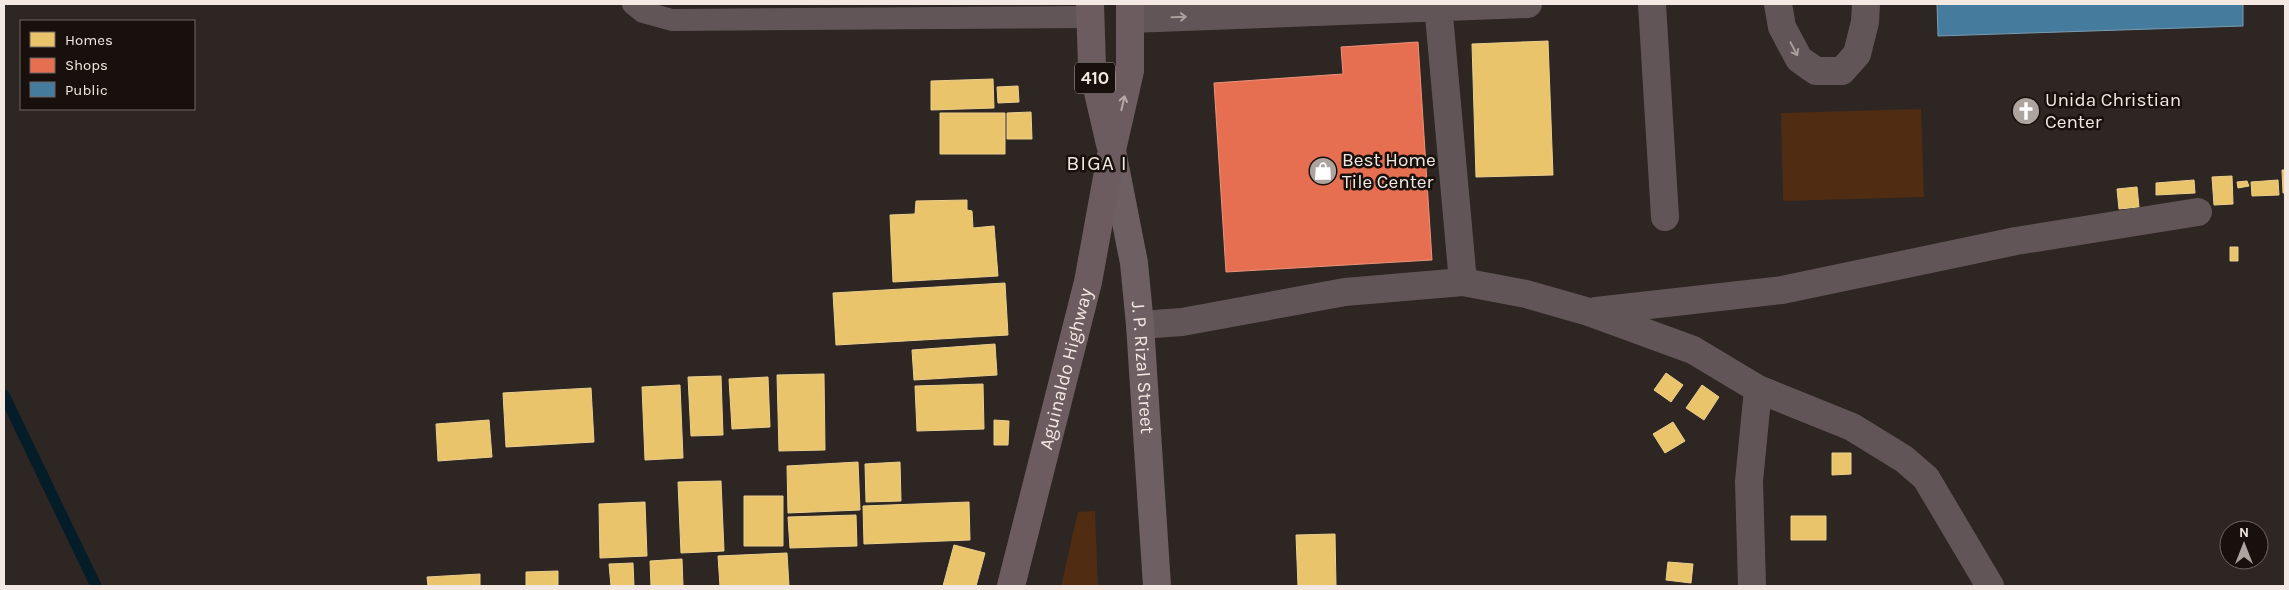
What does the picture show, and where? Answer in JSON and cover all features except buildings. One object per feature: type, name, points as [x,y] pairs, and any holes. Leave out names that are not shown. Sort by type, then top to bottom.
[{"type":"main road","name":"Aguinaldo Highway","points":[[1090,11],[1092,66],[1112,150]]},
{"type":"main road","name":"Aguinaldo Highway","points":[[1011,586],[1086,290],[1112,150],[1130,71],[1130,11]]},
{"type":"main road","name":"J. P. Rizal Street","points":[[1112,150],[1134,263],[1140,325],[1157,586]]},
{"type":"street","points":[[1130,11],[1528,4]]},
{"type":"street","points":[[1652,4],[1665,217]]},
{"type":"street","points":[[1778,4],[1782,28],[1799,59],[1816,71],[1842,71],[1857,54],[1865,22],[1866,4]]},
{"type":"street","points":[[1438,6],[1463,282]]},
{"type":"street","points":[[1589,312],[1782,290],[2016,242],[2198,212]]},
{"type":"street","points":[[1140,325],[1182,322],[1345,292],[1463,282],[1526,294],[1589,312],[1693,350],[1758,389],[1852,427],[1904,459],[1926,478],[1990,586]]},
{"type":"street","points":[[1752,586],[1749,481],[1758,389]]},
{"type":"lane","points":[[633,4],[642,12],[672,20],[1090,11]]},
{"type":"shaded area","points":[[1921,109],[1924,197],[1783,201],[1781,113]]},
{"type":"shaded area","points":[[1095,511],[1098,586],[1061,586],[1078,512]]},
{"type":"waterway","points":[[4,395],[96,586]]},
{"type":"place","name":"Unida Christian Center","points":[[2026,111]]},
{"type":"place","name":"Best Home Tile Center","points":[[1323,171]]},
{"type":"district","name":"BIGA I","points":[[1097,163]]}]
